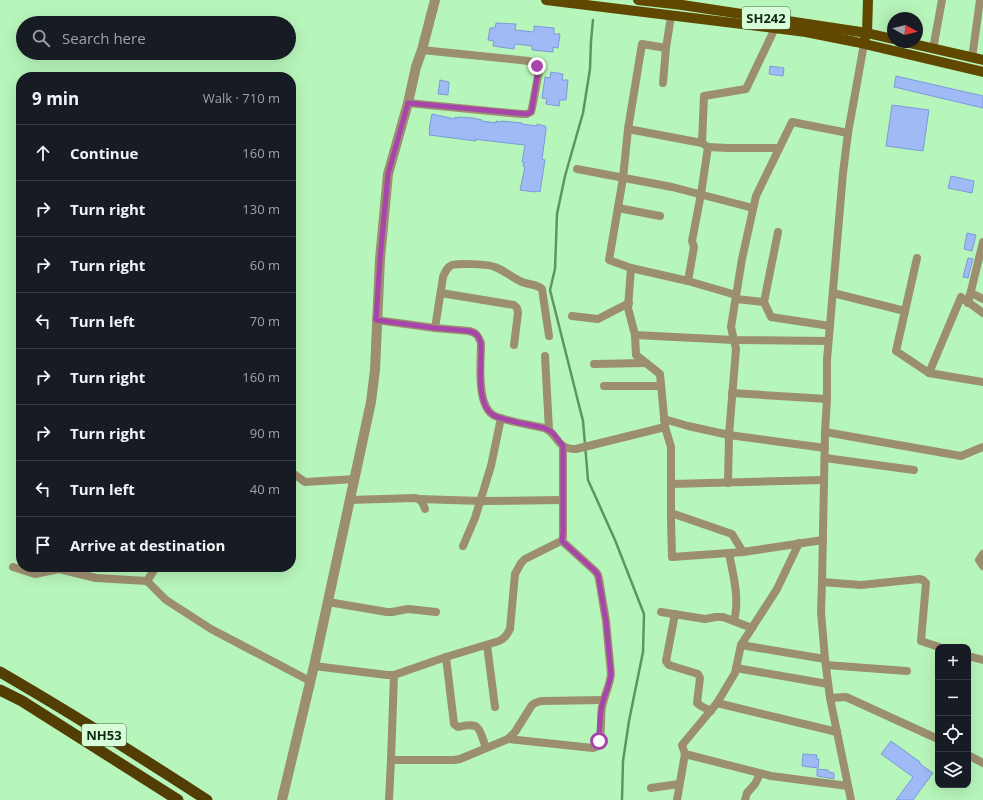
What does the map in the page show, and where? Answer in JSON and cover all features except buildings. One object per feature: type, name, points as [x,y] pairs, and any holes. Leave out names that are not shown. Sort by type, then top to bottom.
[{"type":"highway","name":"NH53","points":[[0,672],[125,747],[207,800]]},
{"type":"highway","name":"NH53","points":[[0,690],[22,701],[178,800]]},
{"type":"main road","points":[[546,0],[671,16],[778,24],[806,32],[983,72]]},
{"type":"main road","name":"SH242","points":[[638,0],[778,24],[866,33],[887,38]]},
{"type":"main road","points":[[864,44],[868,0]]},
{"type":"main road","points":[[923,46],[983,60]]},
{"type":"street","points":[[282,800],[314,666],[371,402],[380,259],[388,174],[435,0]]},
{"type":"street","points":[[933,49],[942,0]]},
{"type":"street","points":[[972,58],[980,0]]},
{"type":"street","points":[[663,83],[671,16]]},
{"type":"street","points":[[688,281],[694,247],[692,241],[701,194],[705,145],[704,96],[746,89],[778,24]]},
{"type":"street","points":[[666,48],[642,44],[628,129],[623,178],[609,260],[630,268],[688,281],[736,297],[764,302]]},
{"type":"street","points":[[851,800],[830,698],[822,612],[824,458],[828,341],[843,173],[848,133],[864,44]]},
{"type":"street","points":[[408,103],[521,114],[531,112],[538,71],[537,66],[533,63],[529,61],[422,50]]},
{"type":"street","points":[[728,483],[729,435],[736,349],[731,327],[742,259],[756,196],[792,122],[848,133]]},
{"type":"street","points":[[628,129],[705,145],[728,148],[779,148]]},
{"type":"street","points":[[578,169],[672,187],[753,208]]},
{"type":"street","points":[[618,208],[660,216]]},
{"type":"street","points":[[778,232],[764,302],[771,317],[830,326]]},
{"type":"street","points":[[968,303],[983,242]]},
{"type":"street","points":[[916,258],[896,350],[929,373],[983,382]]},
{"type":"street","points":[[435,328],[445,272],[447,269],[452,265],[458,264],[494,266],[523,282],[530,285],[538,285],[542,289],[549,336]]},
{"type":"street","points":[[630,268],[628,308],[635,335],[636,355],[660,374],[664,423],[671,447],[672,557],[743,552],[823,540]]},
{"type":"street","points":[[441,293],[514,306],[517,308],[518,313],[514,345]]},
{"type":"street","points":[[833,293],[905,311]]},
{"type":"street","points":[[971,293],[983,299]]},
{"type":"street","points":[[929,373],[962,297],[983,313]]},
{"type":"street","points":[[572,316],[598,319],[629,303]]},
{"type":"street","points":[[376,320],[474,332],[478,336],[481,343],[481,388],[483,400],[487,410],[493,415],[501,418],[549,430],[563,446],[569,448],[576,449],[590,446],[664,423],[688,426],[729,435],[825,448]]},
{"type":"street","points":[[635,335],[734,340],[828,341]]},
{"type":"street","points":[[544,356],[549,430]]},
{"type":"street","points":[[594,364],[646,363]]},
{"type":"street","points":[[604,386],[661,386]]},
{"type":"street","points":[[732,393],[827,399]]},
{"type":"street","points":[[463,546],[481,501],[493,460],[501,418]]},
{"type":"street","points":[[825,432],[961,456],[983,447]]},
{"type":"street","points":[[562,541],[563,446]]},
{"type":"street","points":[[824,458],[914,470]]},
{"type":"street","points":[[296,476],[305,482],[355,479]]},
{"type":"street","points":[[671,484],[824,480]]},
{"type":"street","points":[[418,499],[422,501],[425,509]]},
{"type":"street","points":[[350,500],[563,500]]},
{"type":"street","points":[[671,513],[732,534],[743,552]]},
{"type":"street","points":[[314,666],[394,675],[504,639],[508,635],[510,629],[515,579],[521,563],[524,559],[562,541]]},
{"type":"street","points":[[508,739],[593,748],[596,747],[599,741],[603,700],[610,680],[611,669],[606,621],[598,575],[562,541]]},
{"type":"street","points":[[678,800],[679,784],[685,754],[682,745],[718,703],[735,673],[741,645],[777,589],[799,543]]},
{"type":"street","points":[[729,553],[736,590],[734,621]]},
{"type":"street","points":[[983,554],[979,560],[983,566]]},
{"type":"street","points":[[29,572],[35,574],[45,572]]},
{"type":"street","points":[[71,572],[96,578],[147,581],[166,600],[211,629],[310,681]]},
{"type":"street","points":[[147,581],[153,572]]},
{"type":"street","points":[[822,582],[861,585],[919,579],[923,580],[926,583],[921,642],[935,646]]},
{"type":"street","points":[[328,602],[387,612],[408,609],[436,612]]},
{"type":"street","points":[[661,612],[705,619],[720,617],[752,628]]},
{"type":"street","points":[[675,614],[666,661],[667,664],[698,674],[700,678],[697,701],[701,706],[711,711]]},
{"type":"street","points":[[487,645],[495,707]]},
{"type":"street","points":[[741,645],[826,662],[906,671]]},
{"type":"street","points":[[446,657],[454,724],[458,727],[476,726],[486,748]]},
{"type":"street","points":[[971,657],[983,660]]},
{"type":"street","points":[[736,668],[828,684]]},
{"type":"street","points":[[389,800],[394,675]]},
{"type":"street","points":[[830,698],[846,697],[935,738]]},
{"type":"street","points":[[391,760],[460,759],[508,739],[515,732],[532,705],[535,703],[541,701],[603,700]]},
{"type":"street","points":[[718,703],[837,732]]},
{"type":"street","points":[[685,754],[760,774],[848,786]]},
{"type":"street","points":[[971,757],[983,763]]},
{"type":"street","points":[[745,800],[747,794],[755,784],[760,774]]},
{"type":"street","points":[[650,788],[679,784]]},
{"type":"waterway","points":[[593,20],[590,69],[583,113],[565,176],[557,214],[555,269],[550,290],[583,421],[588,480],[615,540],[644,614],[643,652],[629,721],[623,761],[622,800]]},
{"type":"route","points":[[537,66],[538,71],[532,108],[531,112],[527,114],[408,103],[388,174],[376,320],[474,332],[478,336],[481,343],[481,388],[483,400],[487,410],[493,415],[501,418],[549,430],[563,446],[562,541],[598,575],[606,621],[611,674],[603,700],[599,741]]}]
